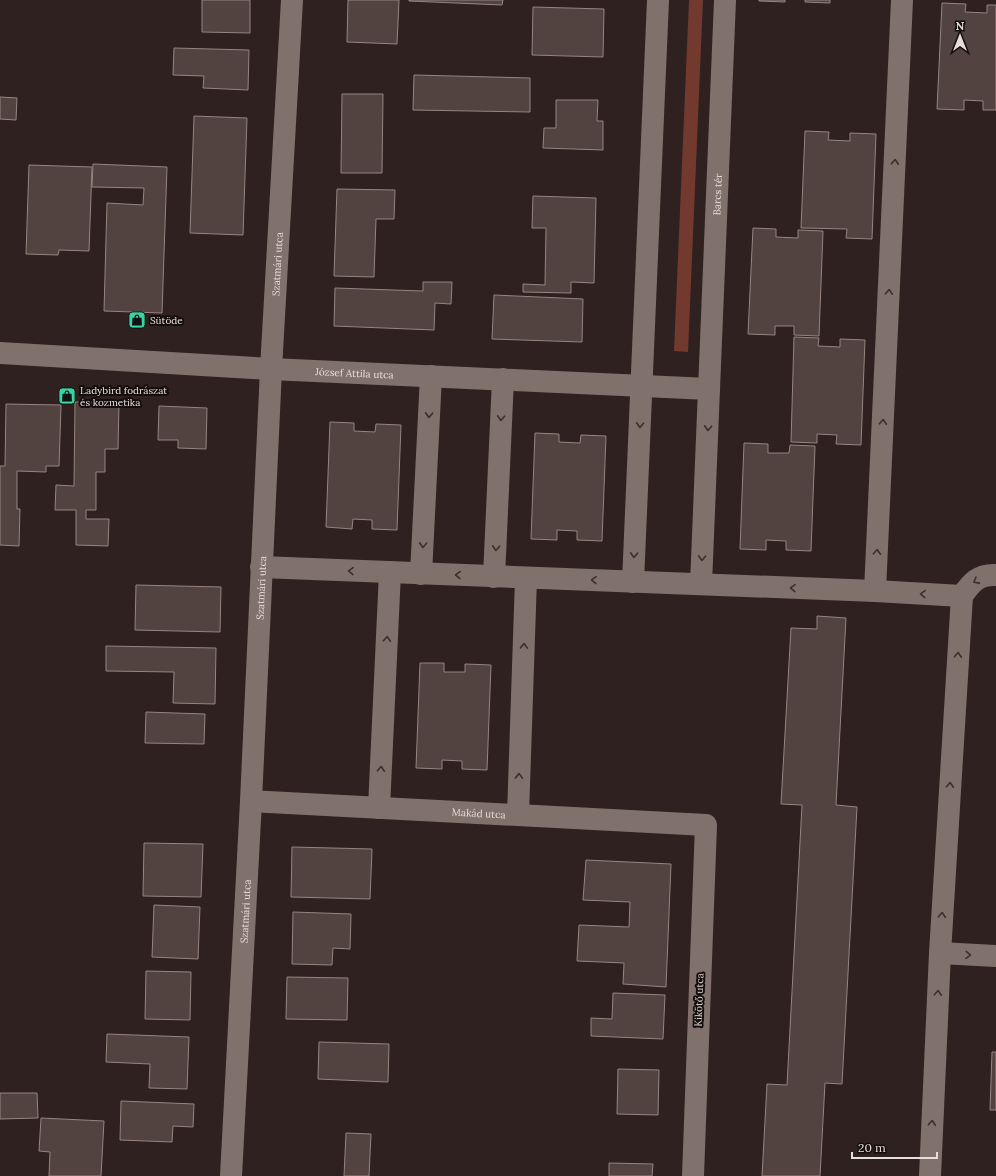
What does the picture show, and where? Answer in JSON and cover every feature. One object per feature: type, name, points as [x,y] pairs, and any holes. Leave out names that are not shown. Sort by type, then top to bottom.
[{"type":"street","name":"Szatmári utca","points":[[231,1176],[251,801],[270,369],[292,0]]},
{"type":"street","points":[[633,582],[658,0]]},
{"type":"street","name":"Barcs tér","points":[[701,584],[725,0]]},
{"type":"street","points":[[875,591],[902,0]]},
{"type":"street","name":"József Attila utca","points":[[0,354],[270,369],[710,389]]},
{"type":"street","points":[[421,574],[431,376]]},
{"type":"street","points":[[494,577],[503,379]]},
{"type":"street","points":[[261,567],[875,591],[962,596]]},
{"type":"street","points":[[379,808],[390,572]]},
{"type":"street","points":[[930,1176],[940,954],[962,596],[972,582],[980,578],[996,575]]},
{"type":"street","points":[[518,815],[526,578]]},
{"type":"street","name":"Makád utca","points":[[251,801],[706,825]]},
{"type":"street","name":"Kikötő utca","points":[[693,1176],[706,825]]},
{"type":"street","points":[[940,954],[996,956]]},
{"type":"shaded area","points":[[689,0],[703,0],[688,352],[674,351]]},
{"type":"building","points":[[202,0],[250,0],[250,33],[202,32]]},
{"type":"building","points":[[348,0],[399,0],[397,44],[347,42]]},
{"type":"building","points":[[409,0],[503,0],[502,5]]},
{"type":"building","points":[[785,0],[785,2],[759,1]]},
{"type":"building","points":[[805,0],[830,0],[830,3],[805,2]]},
{"type":"building","points":[[942,3],[966,4],[965,12],[987,13],[987,5],[996,5],[996,110],[983,110],[983,101],[964,100],[964,110],[937,109]]},
{"type":"building","points":[[533,7],[604,9],[603,57],[532,55]]},
{"type":"building","points":[[174,48],[249,50],[248,90],[203,88],[204,76],[173,75]]},
{"type":"building","points":[[414,75],[530,78],[530,112],[413,110]]},
{"type":"building","points":[[342,94],[383,94],[382,173],[341,173]]},
{"type":"building","points":[[0,97],[17,98],[16,120],[0,119]]},
{"type":"building","points":[[556,100],[598,100],[597,121],[603,121],[603,150],[543,148],[544,128],[556,128]]},
{"type":"building","points":[[194,116],[247,118],[243,235],[190,233]]},
{"type":"building","points":[[805,131],[829,132],[828,140],[850,141],[850,133],[876,134],[872,239],[846,238],[847,229],[801,228]]},
{"type":"building","points":[[93,164],[167,167],[162,313],[104,311],[107,203],[143,205],[144,188],[92,187]]},
{"type":"building","points":[[29,165],[92,167],[89,251],[59,250],[58,255],[26,254]]},
{"type":"building","points":[[337,189],[395,190],[394,219],[376,219],[374,277],[334,276]]},
{"type":"building","points":[[533,196],[596,198],[594,283],[571,282],[571,293],[523,292],[523,284],[545,285],[546,228],[532,228]]},
{"type":"building","points":[[753,228],[776,229],[776,237],[798,238],[798,230],[823,231],[819,336],[794,335],[794,326],[775,326],[775,335],[748,334]]},
{"type":"building","points":[[423,282],[452,282],[451,304],[435,303],[434,330],[334,326],[335,288],[423,291]]},
{"type":"building","points":[[494,295],[583,299],[582,342],[492,339]]},
{"type":"building","points":[[794,337],[819,338],[818,346],[840,347],[840,339],[865,340],[861,445],[836,444],[837,435],[817,434],[817,443],[791,442]]},
{"type":"building","points":[[75,402],[119,403],[118,449],[105,449],[105,472],[96,472],[96,510],[86,510],[86,519],[109,519],[108,546],[76,545],[76,510],[55,510],[56,485],[74,486]]},
{"type":"building","points":[[6,404],[61,405],[59,466],[46,466],[46,472],[17,471],[17,509],[20,509],[19,546],[0,545],[0,466],[5,466]]},
{"type":"building","points":[[159,406],[207,408],[206,449],[178,448],[178,440],[158,440]]},
{"type":"building","points":[[330,422],[354,423],[354,431],[375,432],[376,424],[401,425],[397,530],[372,529],[372,520],[353,519],[352,529],[326,527]]},
{"type":"building","points":[[535,433],[559,434],[559,442],[580,443],[581,435],[606,436],[602,541],[577,540],[577,531],[557,530],[557,540],[531,539]]},
{"type":"building","points":[[744,443],[768,444],[768,453],[789,453],[790,445],[815,446],[811,551],[786,550],[786,541],[766,540],[766,550],[740,549]]},
{"type":"building","points":[[136,585],[221,587],[220,632],[135,630]]},
{"type":"building","points":[[817,616],[846,618],[836,805],[857,807],[842,1084],[825,1083],[820,1176],[762,1176],[767,1084],[787,1085],[802,805],[781,804],[791,628],[817,629]]},
{"type":"building","points":[[106,646],[216,648],[215,704],[173,703],[174,672],[106,671]]},
{"type":"building","points":[[420,663],[444,663],[444,672],[465,672],[465,664],[491,665],[487,770],[462,769],[462,761],[442,760],[442,769],[416,768]]},
{"type":"building","points":[[146,712],[205,714],[204,744],[145,743]]},
{"type":"building","points":[[144,843],[203,844],[201,897],[143,896]]},
{"type":"building","points":[[292,847],[372,849],[370,899],[291,897]]},
{"type":"building","points":[[586,860],[671,864],[666,987],[623,984],[624,963],[577,961],[579,925],[629,927],[630,902],[583,900]]},
{"type":"building","points":[[154,905],[200,907],[198,959],[152,957]]},
{"type":"building","points":[[293,912],[351,914],[350,949],[333,948],[332,965],[292,964]]},
{"type":"building","points":[[146,971],[191,972],[190,1020],[145,1019]]},
{"type":"building","points":[[287,977],[348,978],[347,1020],[286,1019]]},
{"type":"building","points":[[613,993],[665,995],[663,1039],[591,1036],[591,1018],[612,1019]]},
{"type":"building","points":[[107,1034],[189,1037],[187,1089],[149,1088],[150,1064],[106,1062]]},
{"type":"building","points":[[319,1042],[389,1044],[388,1082],[318,1079]]},
{"type":"building","points":[[992,1052],[996,1052],[996,1110],[990,1110]]},
{"type":"building","points":[[618,1069],[659,1070],[658,1115],[617,1114]]},
{"type":"building","points":[[0,1093],[37,1093],[38,1118],[0,1119]]},
{"type":"building","points":[[121,1101],[194,1104],[193,1127],[173,1126],[172,1142],[120,1140]]},
{"type":"building","points":[[41,1118],[104,1121],[101,1176],[49,1176],[50,1152],[39,1151]]},
{"type":"building","points":[[346,1133],[371,1134],[369,1176],[344,1176]]},
{"type":"building","points":[[609,1163],[653,1164],[652,1176],[609,1176]]},
{"type":"place","name":"Sütöde","points":[[137,320]]},
{"type":"place","name":"Ladybird fodrászat és kozmetika","points":[[67,396]]}]
